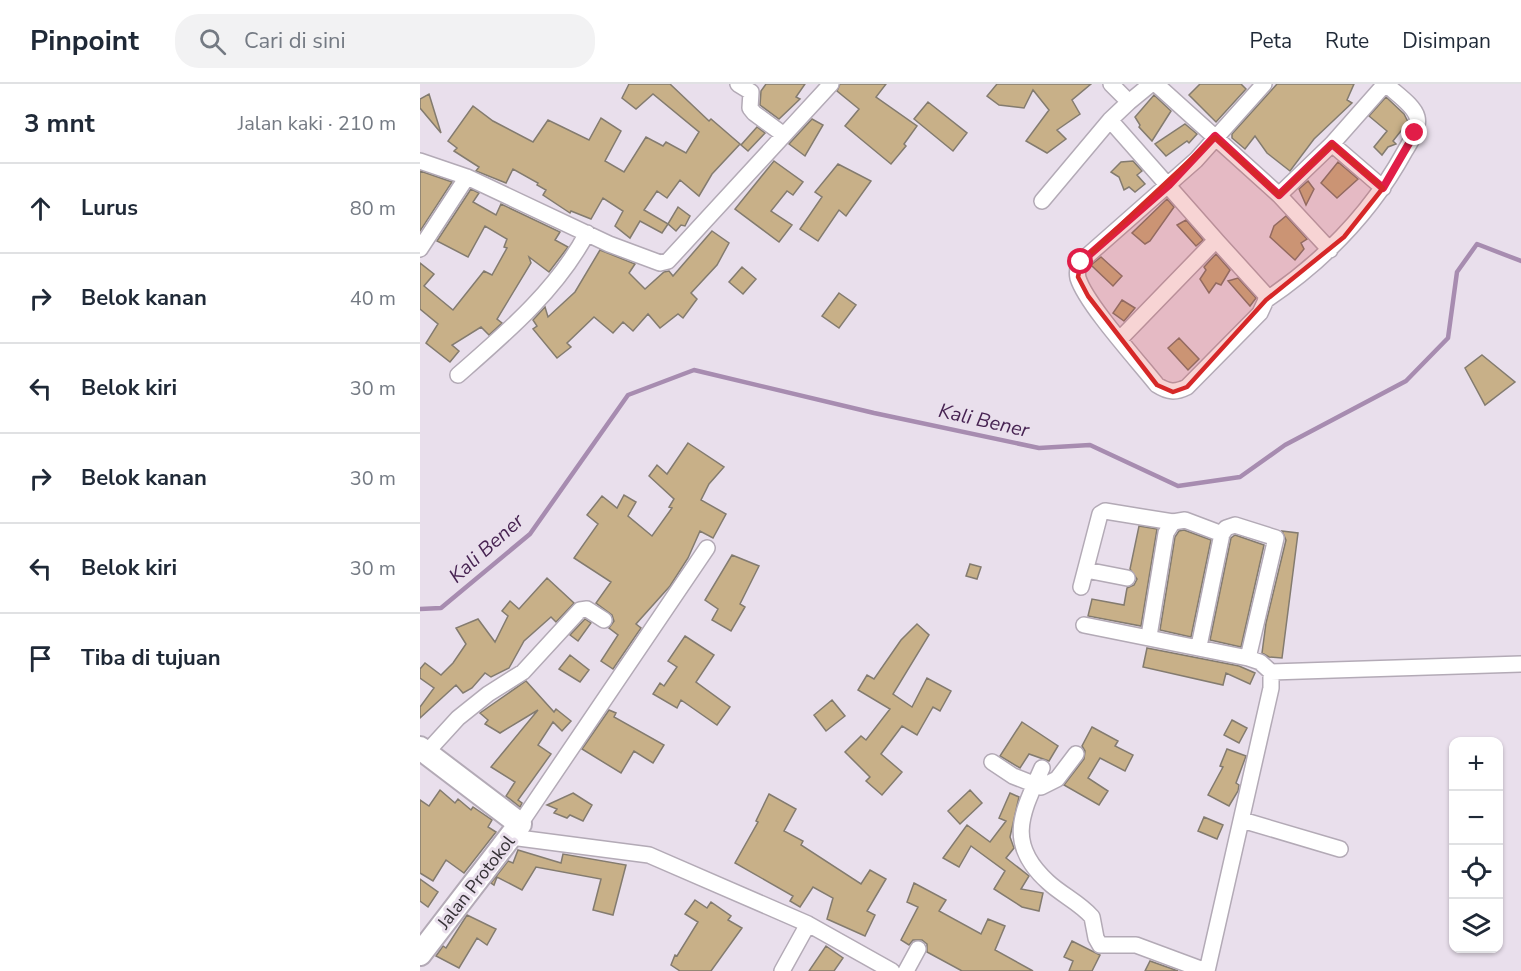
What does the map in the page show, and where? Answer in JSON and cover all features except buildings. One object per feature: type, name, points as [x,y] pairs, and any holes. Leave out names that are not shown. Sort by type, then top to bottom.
[{"type":"street","points":[[738,84],[750,92],[750,108],[754,113],[784,135]]},
{"type":"street","points":[[1111,84],[1129,102]]},
{"type":"street","points":[[1042,201],[1110,120],[1151,84]]},
{"type":"street","points":[[1156,84],[1279,195],[1330,250]]},
{"type":"street","points":[[1264,84],[1169,185],[1086,257],[1078,268],[1078,277],[1088,296],[1157,385],[1173,392],[1187,387],[1260,313],[1266,300],[1330,250],[1383,188],[1415,133],[1418,120],[1413,110],[1386,84],[1332,144],[1279,195]]},
{"type":"street","points":[[420,161],[467,177],[587,233],[660,263],[668,261],[784,135],[825,86]]},
{"type":"street","points":[[1110,120],[1265,294],[1266,300]]},
{"type":"street","points":[[1332,144],[1383,188]]},
{"type":"street","points":[[420,249],[467,177]]},
{"type":"street","points":[[458,375],[544,294],[560,275],[587,233]]},
{"type":"street","points":[[1120,339],[1216,240]]},
{"type":"street","points":[[1081,587],[1100,514],[1105,511],[1173,522],[1185,520],[1222,534]]},
{"type":"street","points":[[1149,636],[1166,533],[1173,522]]},
{"type":"street","points":[[1199,646],[1222,534],[1226,528],[1235,525],[1276,538],[1248,658]]},
{"type":"street","points":[[707,548],[516,831],[649,855],[808,924],[892,971]]},
{"type":"street","points":[[1086,570],[1127,578]]},
{"type":"street","points":[[423,751],[488,694],[523,672],[580,610],[587,609],[604,620]]},
{"type":"street","points":[[1084,625],[1199,646],[1248,658],[1260,662],[1271,672],[1521,663]]},
{"type":"street","points":[[1042,768],[1021,820],[1020,838],[1024,852],[1048,882],[1092,917],[1097,942],[1105,947],[1136,945],[1207,971],[1271,688],[1271,672]]},
{"type":"street","name":"Jalan Protokol","points":[[420,954],[516,831],[423,751]]},
{"type":"street","points":[[992,762],[1034,786],[1050,785],[1065,770],[1076,754]]},
{"type":"street","points":[[1242,820],[1340,849]]},
{"type":"street","points":[[782,971],[808,924]]},
{"type":"street","points":[[906,971],[918,949]]},
{"type":"highlighted area","points":[[1215,137],[1279,195],[1332,144],[1383,188],[1344,237],[1266,300],[1187,387],[1173,392],[1157,385],[1088,296],[1078,277],[1081,262]]},
{"type":"waterway","name":"Kali Bener","points":[[420,609],[441,608],[530,534],[628,395],[694,370],[874,413],[1039,448],[1090,445],[1178,486],[1240,477],[1285,445],[1406,381],[1448,338],[1457,272],[1477,244],[1521,261]]},
{"type":"route","points":[[1081,262],[1196,160],[1215,136],[1279,195],[1332,144],[1383,188],[1415,133]]}]
